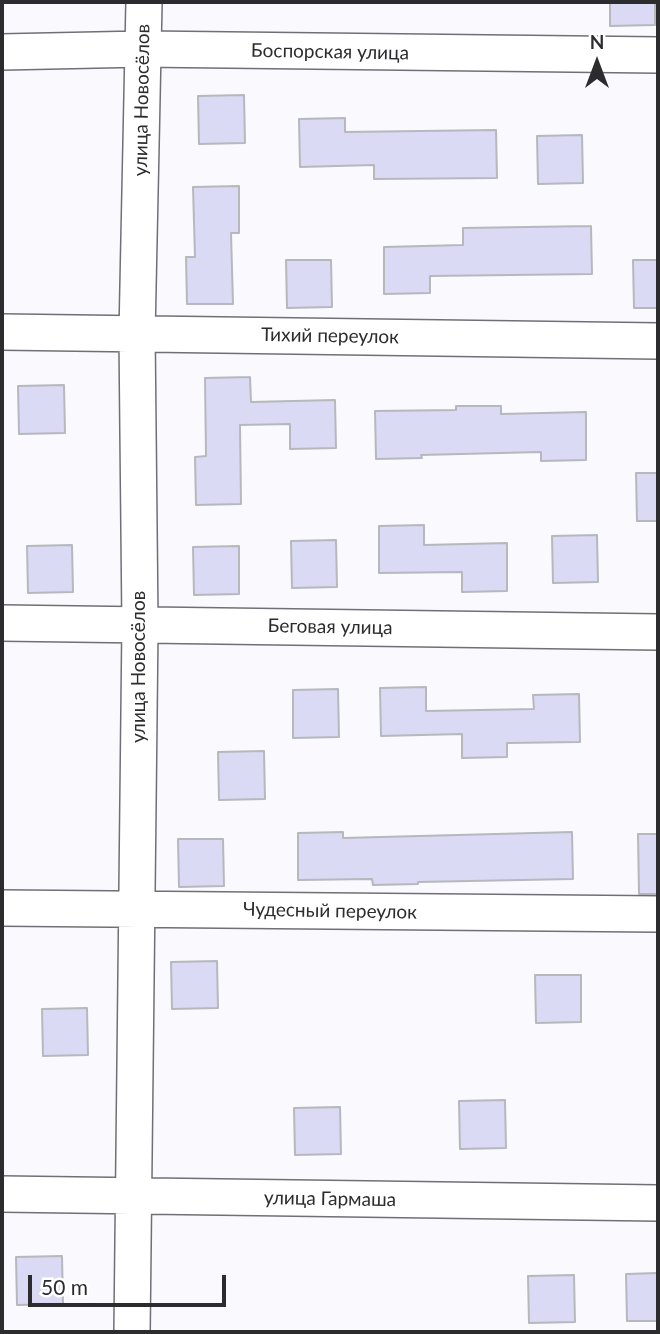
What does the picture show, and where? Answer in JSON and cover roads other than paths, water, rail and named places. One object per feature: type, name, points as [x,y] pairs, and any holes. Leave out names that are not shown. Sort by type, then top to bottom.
[{"type":"street","name":"улица Новосёлов","points":[[132,1332],[140,625],[138,334],[144,2]]},
{"type":"street","name":"Боспорская улица","points":[[2,52],[143,49],[658,55]]},
{"type":"street","name":"Тихий переулок","points":[[2,332],[658,341]]},
{"type":"street","name":"Беговая улица","points":[[2,622],[658,632]]},
{"type":"street","name":"Чудесный переулок","points":[[2,908],[658,914]]},
{"type":"street","name":"улица Гармаша","points":[[2,1194],[658,1203]]}]
